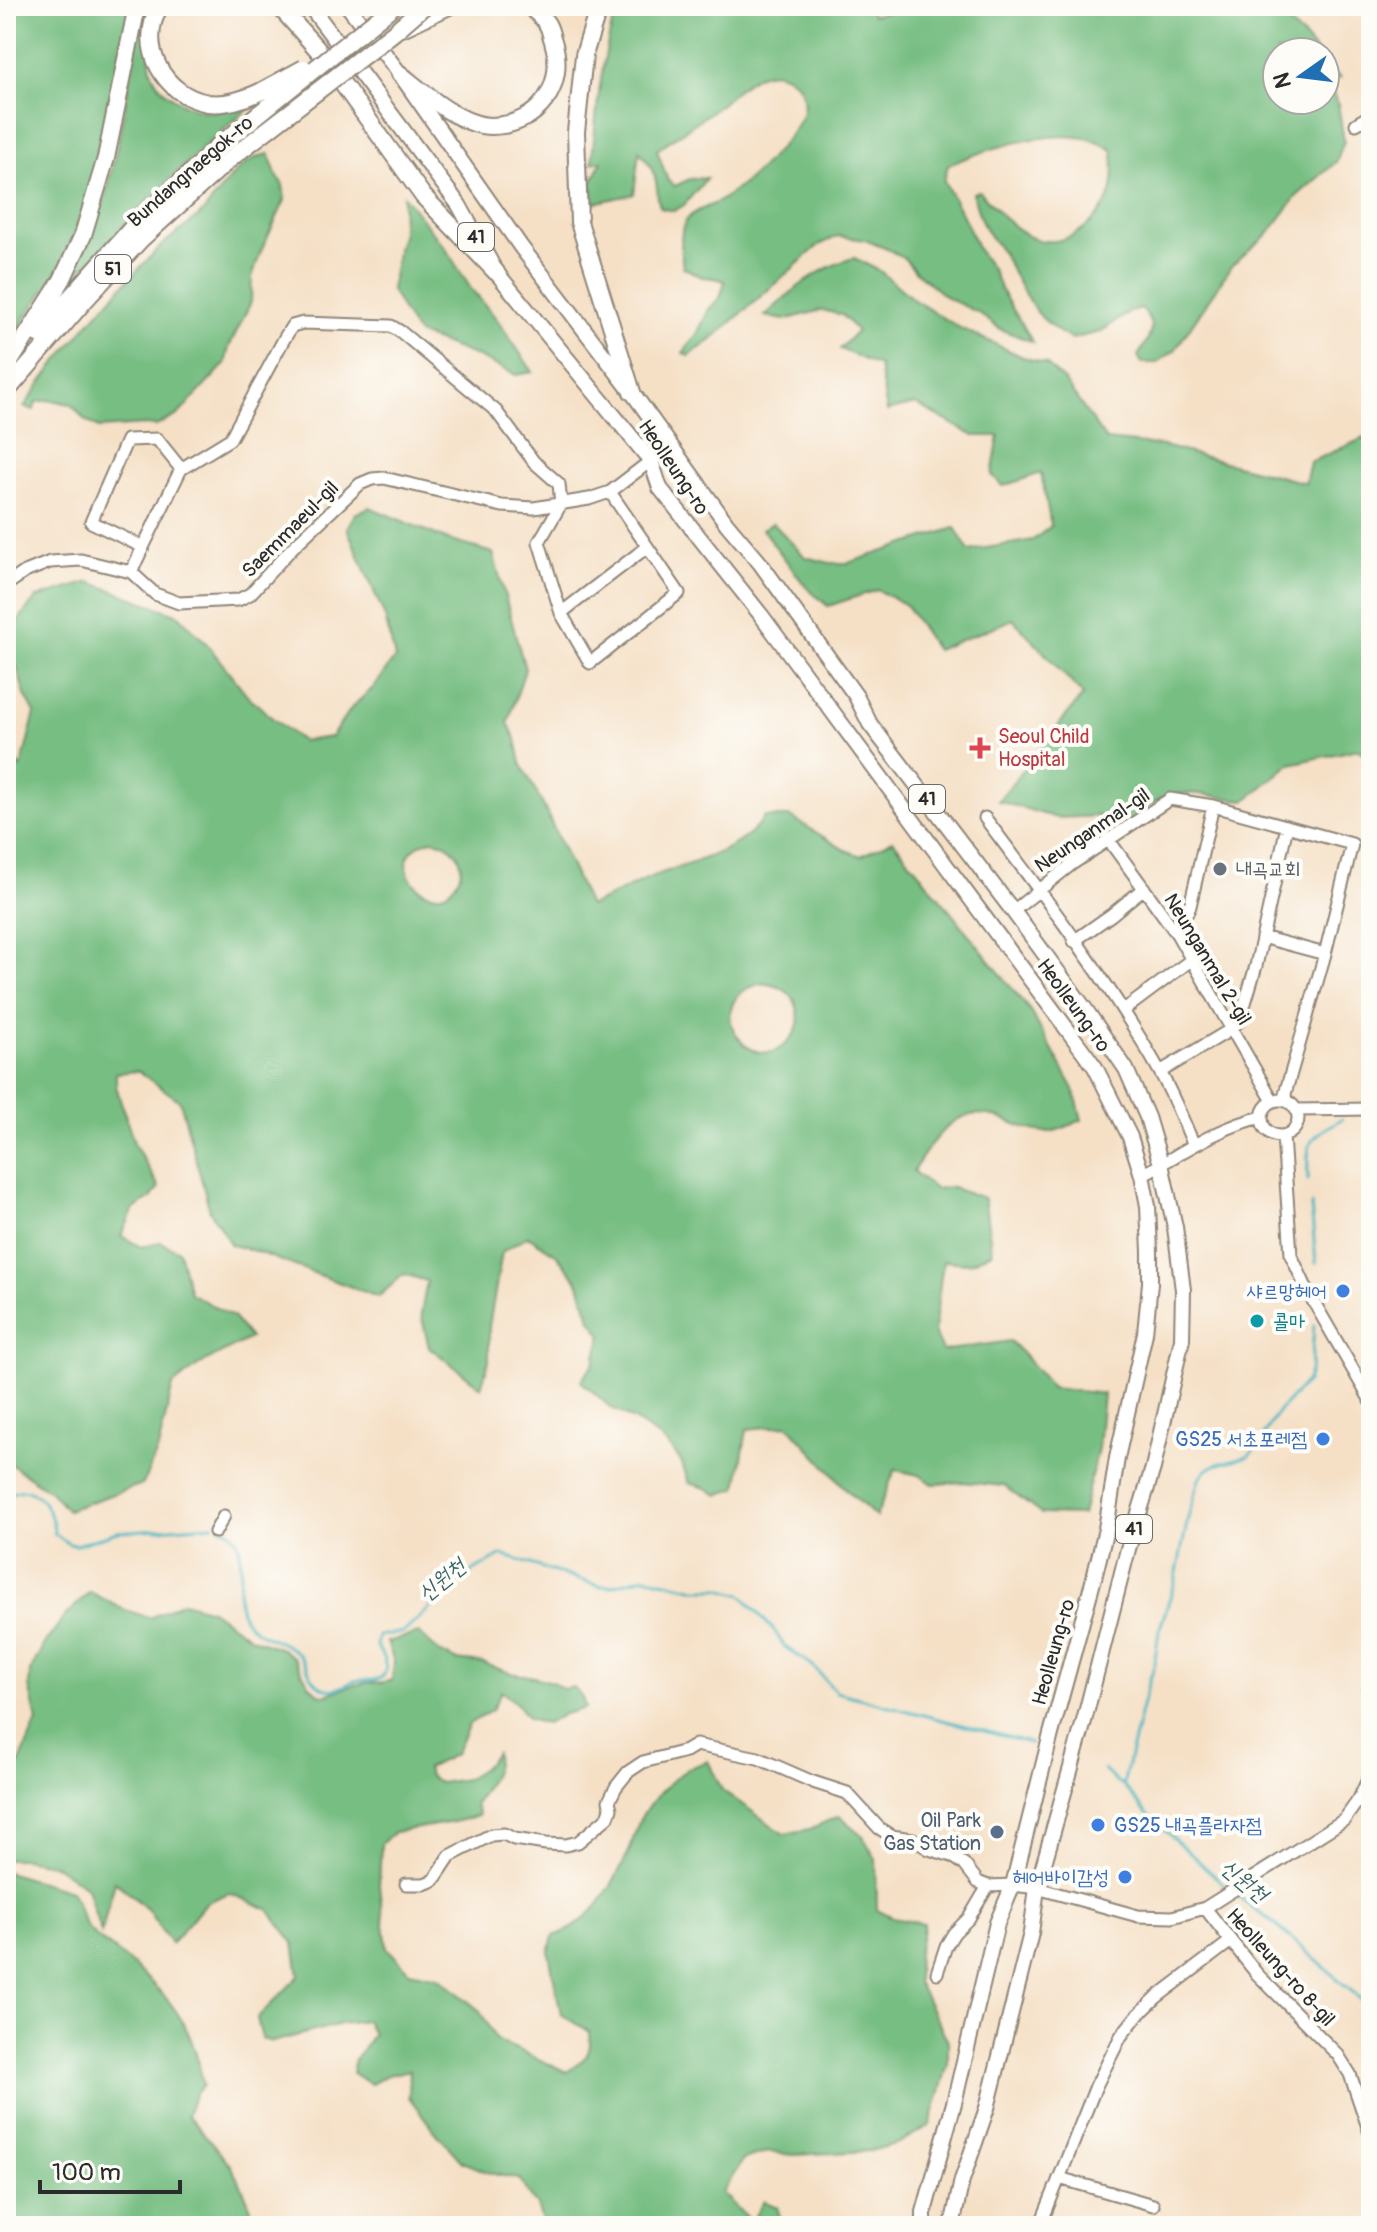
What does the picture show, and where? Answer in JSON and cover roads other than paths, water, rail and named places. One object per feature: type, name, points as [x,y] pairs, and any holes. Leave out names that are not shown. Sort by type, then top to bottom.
[{"type":"highway","points":[[6,369],[62,280],[83,235],[106,158],[137,6]]},
{"type":"highway","points":[[279,6],[326,52],[423,196],[496,272]]},
{"type":"highway","name":"Bundangnaegok-ro","points":[[6,369],[131,229],[220,145],[282,97],[326,52],[393,6]]},
{"type":"highway","name":"Bundangnaegok-ro","points":[[6,392],[141,239],[231,158],[424,6]]},
{"type":"highway","points":[[394,32],[449,6]]},
{"type":"highway","points":[[400,74],[467,121],[490,126],[520,121],[544,104],[555,82],[556,52],[548,24],[529,6]]},
{"type":"highway","points":[[599,6],[584,55],[576,132],[579,222],[632,392]]},
{"type":"highway","points":[[157,10],[151,37],[160,70],[178,92],[202,102],[226,103],[248,98],[326,52]]},
{"type":"main road","name":"Heolleung-ro","points":[[310,6],[459,205],[496,272],[651,461],[660,488],[761,615],[1095,1067],[1130,1137],[1142,1175],[1148,1206],[1150,1283],[1144,1341],[1117,1458],[1106,1529],[1013,1885],[997,1923],[924,2212],[924,2226]]},
{"type":"main road","name":"Heolleung-ro","points":[[348,6],[400,74],[521,247],[632,392],[727,524],[760,563],[856,696],[870,724],[1085,1009],[1126,1069],[1147,1117],[1161,1164],[1175,1227],[1183,1290],[1182,1339],[1153,1468],[1128,1549],[1037,1888],[1031,1933],[987,2108],[962,2180],[952,2226]]},
{"type":"street","points":[[1356,124],[1371,115]]},
{"type":"street","points":[[131,572],[181,469],[230,439],[292,326],[303,323],[391,326],[401,332],[496,411],[534,462],[559,484],[561,504],[539,542],[561,613],[590,663],[679,593],[610,492]]},
{"type":"street","points":[[143,547],[91,522],[127,440],[157,439],[181,469]]},
{"type":"street","name":"Saemmaeul-gil","points":[[6,585],[25,572],[50,562],[81,560],[131,572],[155,594],[179,603],[238,600],[250,594],[292,548],[360,484],[372,479],[384,478],[502,506],[534,508],[589,499],[610,492],[670,446]]},
{"type":"street","points":[[561,613],[647,547]]},
{"type":"street","name":"Neunganmal-gil","points":[[1013,911],[1038,889],[1108,839],[1170,799],[1213,806],[1352,844],[1285,1094],[1286,1101]]},
{"type":"street","points":[[1177,934],[1190,906],[1213,806]]},
{"type":"street","name":"Neunganmal-gil","points":[[985,818],[1038,889]]},
{"type":"street","points":[[1160,1072],[1230,1030],[1240,1020],[1287,826]]},
{"type":"street","name":"Neunganmal 2-gil","points":[[1108,839],[1177,934],[1273,1101]]},
{"type":"street","points":[[1074,941],[1144,888]]},
{"type":"street","points":[[1038,889],[1124,1010],[1160,1072],[1194,1145]]},
{"type":"street","points":[[1262,937],[1325,954]]},
{"type":"street","points":[[1124,1010],[1191,960]]},
{"type":"street","points":[[1296,1110],[1296,1126],[1288,1134],[1283,1136],[1268,1131],[1262,1117],[1266,1106],[1273,1101],[1286,1101],[1296,1110],[1371,1109]]},
{"type":"street","points":[[1142,1175],[1216,1132],[1262,1117]]},
{"type":"street","points":[[1283,1136],[1291,1255],[1308,1292],[1371,1401]]},
{"type":"street","points":[[215,1532],[224,1516]]},
{"type":"street","points":[[1371,1683],[1371,1700]]},
{"type":"street","points":[[406,1884],[424,1884],[434,1880],[450,1856],[491,1835],[504,1834],[514,1839],[546,1844],[578,1842],[608,1817],[611,1809],[609,1801],[628,1772],[643,1762],[686,1751],[696,1745],[758,1758],[847,1793],[879,1828],[891,1836],[913,1839],[929,1849],[952,1856],[964,1864],[978,1882],[988,1886],[969,1918],[946,1946],[937,1973]]},
{"type":"street","name":"Heolleung-ro 8-gil","points":[[988,1886],[1037,1888],[1138,1916],[1172,1917],[1205,1908],[1344,1820],[1359,1799],[1371,1773]]},
{"type":"street","name":"Heolleung-ro 8-gil","points":[[1205,1908],[1257,1974],[1338,2055],[1350,2074],[1371,2136]]},
{"type":"street","points":[[1040,2226],[1096,2086],[1121,2036],[1157,1997],[1231,1941]]},
{"type":"street","points":[[1059,2178],[1153,2205]]},
{"type":"waterway","points":[[1308,1180],[1308,1156],[1312,1142],[1322,1131],[1342,1119]]},
{"type":"waterway","points":[[1311,1205],[1316,1263]]},
{"type":"waterway","points":[[1123,1785],[1199,1479],[1215,1465],[1248,1456],[1278,1412],[1307,1381],[1314,1326]]},
{"type":"waterway","name":"신원천","points":[[6,1495],[26,1490],[37,1495],[48,1510],[54,1533],[69,1544],[77,1545],[117,1532],[213,1525]]},
{"type":"waterway","name":"신원천","points":[[221,1527],[230,1531],[239,1548],[239,1603],[244,1618],[258,1632],[296,1652],[314,1680],[326,1689],[339,1688],[358,1680],[374,1680],[384,1675],[386,1666],[376,1646],[378,1636],[404,1632],[463,1577],[502,1555],[599,1586],[612,1586],[645,1577],[696,1589],[720,1589],[742,1595],[785,1647],[812,1665],[836,1692],[1030,1743]]},
{"type":"waterway","name":"신원천","points":[[1104,1770],[1228,1888]]},
{"type":"waterway","name":"신원천","points":[[1234,1893],[1371,2008]]},
{"type":"place","name":"Seoul Child Hospital","points":[[980,748]]},
{"type":"place","name":"내곡교회","points":[[1220,869]]},
{"type":"place","name":"샤르망헤어","points":[[1343,1291]]},
{"type":"place","name":"콜마","points":[[1257,1321]]},
{"type":"place","name":"GS25 서초포레점","points":[[1323,1439]]},
{"type":"place","name":"GS25 내곡플라자점","points":[[1098,1825]]},
{"type":"place","name":"Oil Park Gas Station","points":[[997,1832]]},
{"type":"place","name":"헤어바이감성","points":[[1125,1877]]}]
